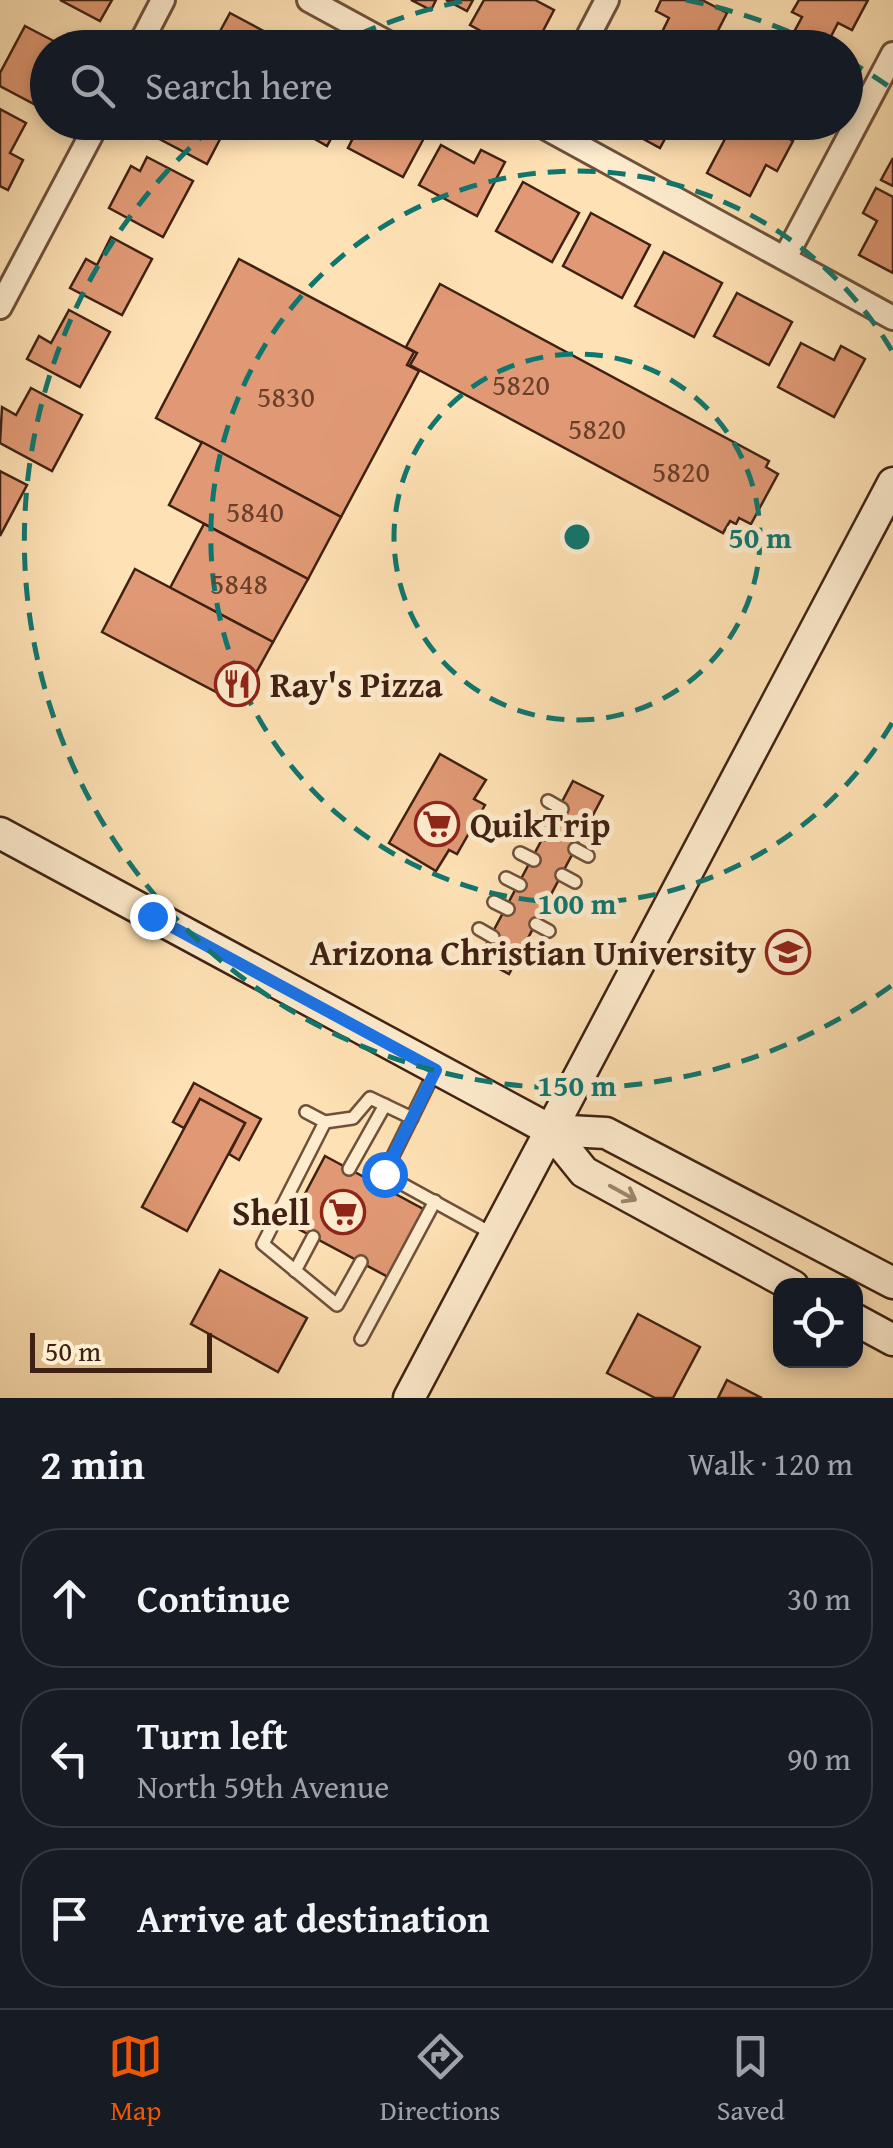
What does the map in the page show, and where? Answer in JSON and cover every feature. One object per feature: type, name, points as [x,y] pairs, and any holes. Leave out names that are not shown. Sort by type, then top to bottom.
[{"type":"main road","points":[[409,1398],[893,484]]},
{"type":"main road","points":[[0,834],[550,1130],[584,1172],[779,1278]]},
{"type":"main road","points":[[550,1130],[606,1133],[893,1283]]},
{"type":"main road","points":[[798,1278],[816,1242]]},
{"type":"main road","points":[[863,1324],[893,1340]]},
{"type":"street","points":[[147,30],[163,0]]},
{"type":"street","points":[[309,0],[364,30]]},
{"type":"street","points":[[591,30],[607,0]]},
{"type":"street","points":[[863,111],[893,54]]},
{"type":"street","points":[[0,307],[88,140]]},
{"type":"street","points":[[570,140],[893,318]]},
{"type":"street","points":[[785,258],[847,140]]},
{"type":"lane","points":[[548,802],[562,809]]},
{"type":"lane","points":[[588,822],[602,830]]},
{"type":"lane","points":[[534,827],[548,834]]},
{"type":"lane","points":[[575,849],[588,856]]},
{"type":"lane","points":[[520,853],[534,860]]},
{"type":"lane","points":[[562,874],[575,882]]},
{"type":"lane","points":[[506,878],[520,886]]},
{"type":"lane","points":[[494,902],[508,909]]},
{"type":"lane","points":[[536,924],[549,931]]},
{"type":"lane","points":[[479,929],[493,937]]},
{"type":"lane","points":[[520,951],[534,959]]},
{"type":"lane","points":[[436,1070],[384,1174],[401,1190],[435,1201],[495,1235]]},
{"type":"lane","points":[[306,1112],[325,1122],[354,1118],[370,1098],[412,1118]]},
{"type":"lane","points":[[349,1169],[385,1104]]},
{"type":"lane","points":[[325,1122],[263,1244],[337,1305],[361,1262]]},
{"type":"lane","points":[[361,1338],[435,1201]]},
{"type":"lane","points":[[295,1271],[314,1237]]},
{"type":"building","points":[[60,0],[112,0],[100,21]]},
{"type":"building","points":[[411,0],[436,0],[431,10]]},
{"type":"building","points":[[446,0],[473,0],[467,11]]},
{"type":"building","points":[[484,0],[535,0],[554,10],[543,30],[479,30],[470,25]]},
{"type":"building","points":[[661,0],[702,0],[727,13],[718,30],[663,30],[669,18],[656,11]]},
{"type":"building","points":[[799,0],[868,0],[852,30],[838,23],[834,30],[795,30],[802,17],[792,12]]},
{"type":"building","points":[[230,13],[262,30],[221,30]]},
{"type":"building","points":[[25,26],[33,30],[30,102],[0,86],[0,73]]},
{"type":"building","points":[[0,109],[26,123],[10,153],[23,160],[8,190],[0,186]]},
{"type":"building","points":[[161,140],[220,140],[207,164]]},
{"type":"building","points":[[352,140],[423,140],[403,177],[348,148]]},
{"type":"building","points":[[645,140],[664,140],[660,148]]},
{"type":"building","points":[[724,140],[793,141],[777,171],[766,165],[750,196],[707,173]]},
{"type":"building","points":[[441,145],[474,163],[481,150],[505,162],[477,216],[419,185]]},
{"type":"building","points":[[147,157],[193,181],[163,237],[109,208],[131,166],[140,171]]},
{"type":"building","points":[[893,158],[893,186],[881,180]]},
{"type":"building","points":[[523,182],[579,213],[552,262],[496,231]]},
{"type":"building","points":[[876,188],[893,197],[893,273],[859,255],[877,221],[863,213]]},
{"type":"building","points":[[591,213],[650,245],[622,298],[563,266]]},
{"type":"building","points":[[111,237],[152,259],[122,315],[70,288],[86,259],[97,265]]},
{"type":"building","points":[[664,252],[722,283],[694,337],[635,306]]},
{"type":"building","points":[[239,259],[414,352],[407,365],[419,371],[341,517],[156,418]]},
{"type":"building","points":[[440,284],[769,461],[766,467],[778,474],[751,524],[739,518],[736,524],[730,521],[723,533],[410,365],[417,353],[406,347]]},
{"type":"building","points":[[737,293],[792,322],[769,365],[714,336]]},
{"type":"building","points":[[69,310],[110,332],[80,387],[27,359],[39,336],[51,343]]},
{"type":"building","points":[[801,343],[834,360],[841,346],[865,359],[834,417],[778,387]]},
{"type":"building","points":[[31,388],[82,415],[52,471],[0,443],[2,407],[16,415]]},
{"type":"building","points":[[202,442],[341,517],[308,579],[169,505]]},
{"type":"building","points":[[0,471],[27,485],[0,536]]},
{"type":"building","points":[[204,524],[308,579],[273,642],[170,588]]},
{"type":"building","points":[[135,569],[273,642],[239,704],[102,632]]},
{"type":"building","name":"QuikTrip","points":[[440,754],[486,780],[474,799],[485,805],[457,854],[449,850],[436,871],[389,843]]},
{"type":"building","points":[[573,781],[603,796],[509,974],[479,958]]},
{"type":"building","points":[[194,1083],[261,1119],[239,1160],[229,1154],[245,1123],[200,1099],[184,1128],[173,1122]]},
{"type":"building","points":[[200,1099],[245,1123],[187,1231],[142,1207]]},
{"type":"building","points":[[325,1156],[427,1211],[390,1278],[289,1224]]},
{"type":"building","points":[[220,1270],[307,1318],[278,1372],[191,1324]]},
{"type":"building","points":[[638,1314],[700,1347],[673,1398],[655,1398],[607,1373]]},
{"type":"building","points":[[727,1380],[762,1398],[718,1398]]},
{"type":"place","name":"Ray's Pizza","points":[[237,684]]},
{"type":"place","name":"QuikTrip","points":[[437,824]]},
{"type":"place","name":"Arizona Christian University","points":[[788,952]]},
{"type":"place","name":"Shell","points":[[343,1212]]},
{"type":"route","points":[[152,916],[436,1070],[384,1174]]}]
